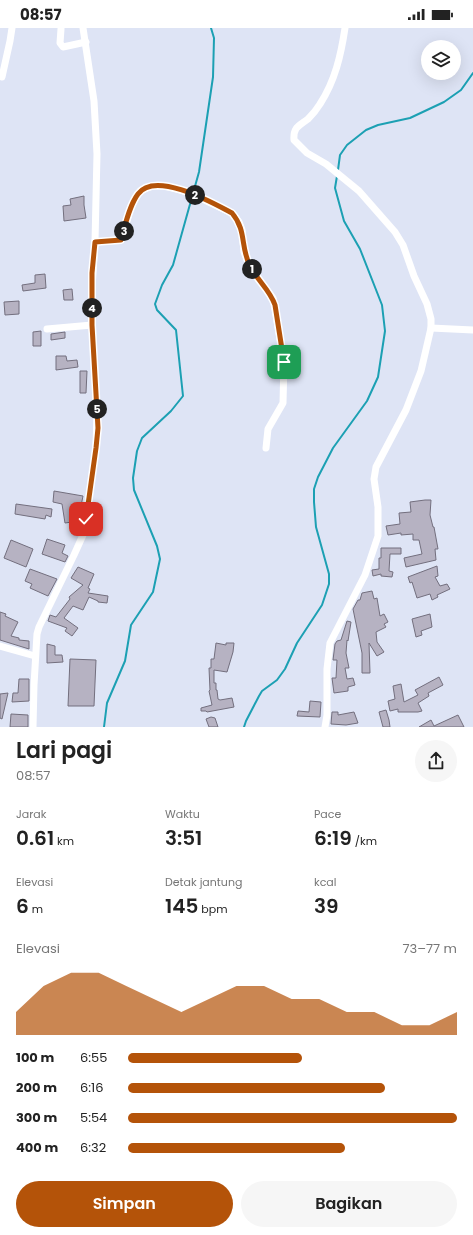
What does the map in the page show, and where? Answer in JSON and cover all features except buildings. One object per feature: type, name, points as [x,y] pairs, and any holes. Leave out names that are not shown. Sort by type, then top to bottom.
[{"type":"street","points":[[2,77],[12,28]]},
{"type":"street","points":[[34,727],[35,656],[37,634],[83,535],[98,428],[92,325],[92,273],[95,242],[97,154],[94,101],[83,28]]},
{"type":"street","points":[[325,727],[327,715],[327,669],[330,643],[365,575],[378,536],[378,507],[374,479],[376,467],[406,410],[421,371],[431,328],[431,319],[427,304],[414,276],[403,244],[395,232],[359,191],[326,164],[307,154],[294,140],[294,133],[298,126],[309,118],[320,106],[331,84],[341,54],[345,28]]},
{"type":"street","points":[[60,29],[60,43],[63,46],[86,42]]},
{"type":"street","points":[[95,242],[121,240],[131,207],[137,195],[140,191],[152,186],[166,186],[188,192],[232,213],[239,222],[242,230],[244,252],[250,267],[273,298],[284,362],[283,403],[268,429],[266,448]]},
{"type":"street","points":[[46,329],[92,325]]},
{"type":"street","points":[[431,328],[473,330]]},
{"type":"street","points":[[284,362],[294,366]]},
{"type":"street","points":[[0,646],[35,656]]},
{"type":"waterway","points":[[104,727],[107,703],[125,661],[131,625],[153,592],[160,559],[157,546],[134,490],[133,478],[137,451],[142,438],[171,411],[183,396],[176,330],[157,310],[155,304],[162,285],[173,265],[199,172],[213,77],[214,38],[211,28]]},
{"type":"waterway","points":[[338,170],[340,155],[347,145],[366,130],[378,125],[410,118],[444,102],[461,90],[473,73]]},
{"type":"waterway","points":[[244,727],[262,691],[277,680],[285,669],[297,643],[322,605],[329,584],[329,574],[316,527],[314,489],[318,477],[333,448],[367,401],[378,377],[385,331],[382,305],[360,249],[344,221],[335,188],[337,176]]},
{"type":"route","points":[[86,519],[98,428],[92,325],[92,273],[95,242],[121,240],[131,207],[140,191],[152,186],[166,186],[188,192],[232,213],[239,222],[242,230],[244,252],[250,267],[273,298],[284,362]]}]
